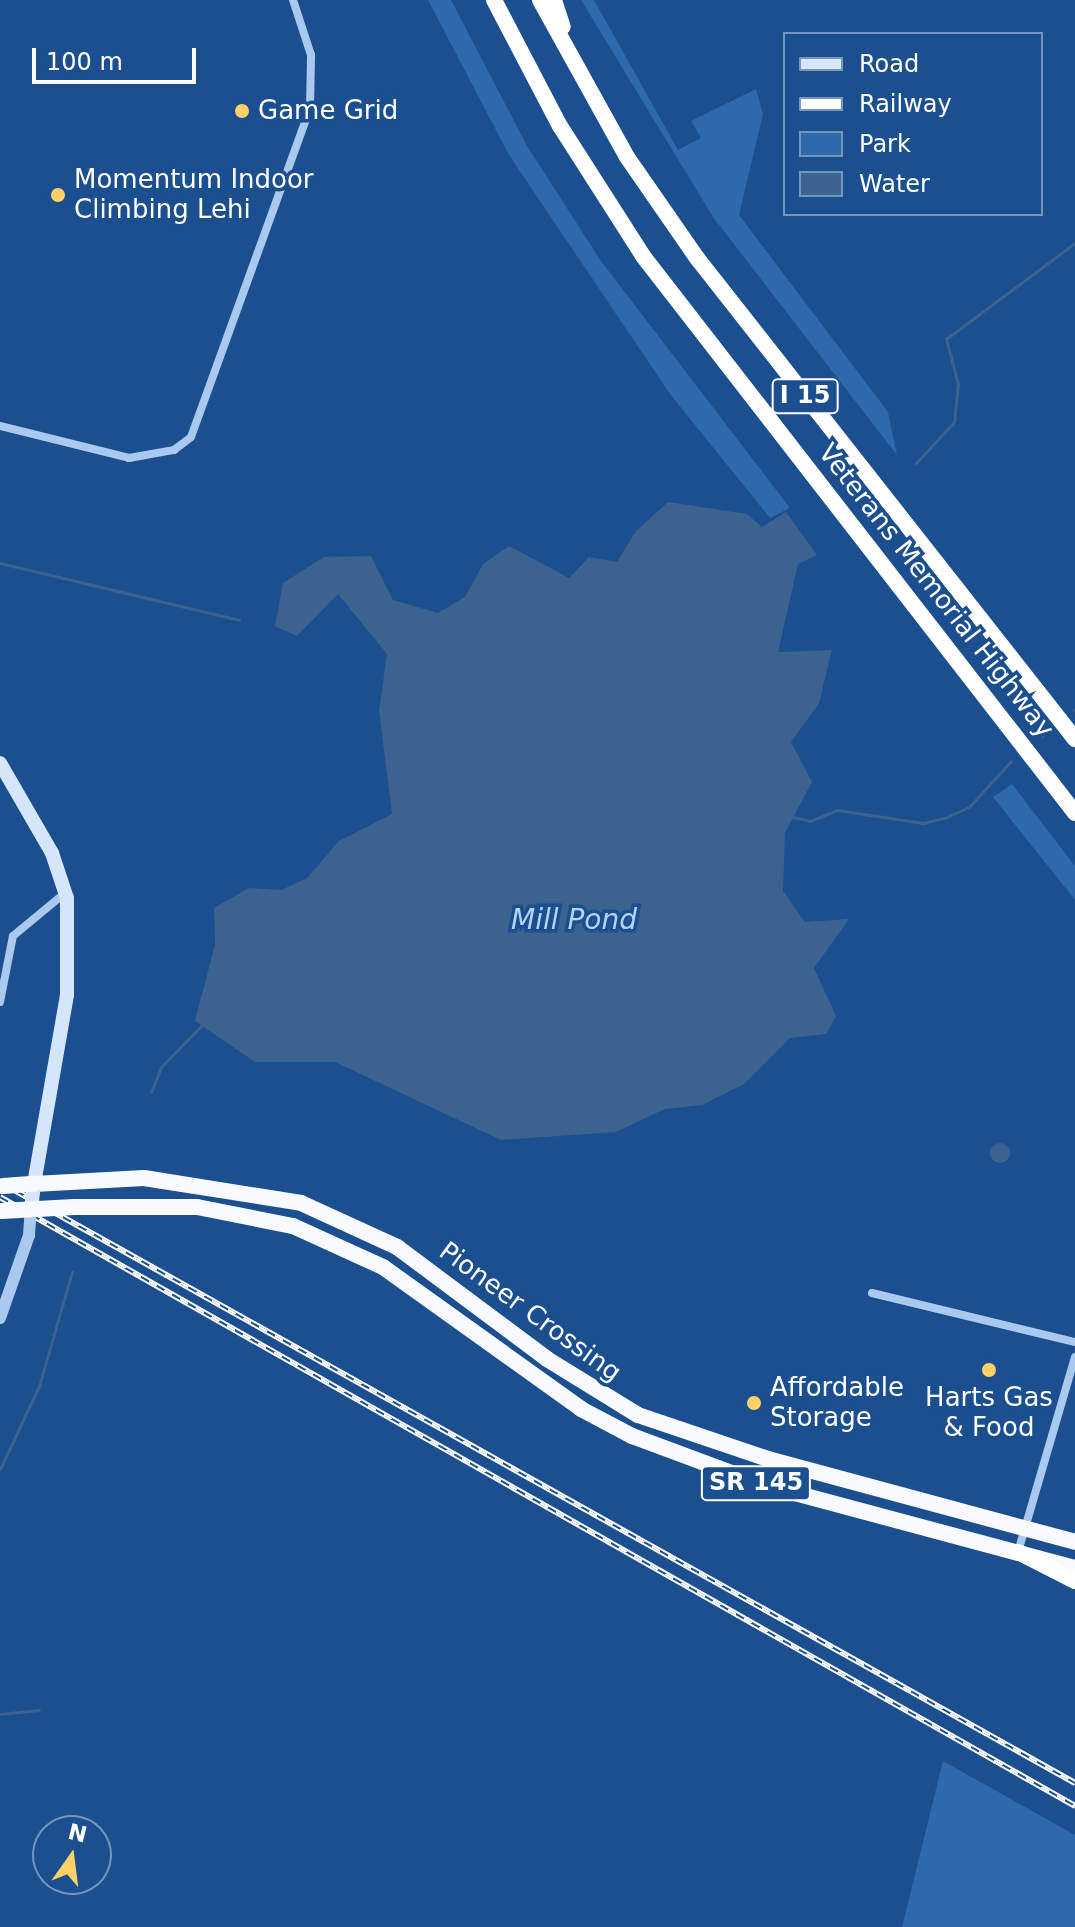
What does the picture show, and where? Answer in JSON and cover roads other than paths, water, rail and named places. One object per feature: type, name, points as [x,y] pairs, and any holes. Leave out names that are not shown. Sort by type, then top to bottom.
[{"type":"highway","name":"Veterans Memorial Highway","points":[[494,0],[547,103],[643,256],[1075,813]]},
{"type":"highway","name":"Veterans Memorial Highway","points":[[540,0],[579,74],[697,258],[1075,739]]},
{"type":"highway","points":[[554,0],[579,74]]},
{"type":"highway","name":"Pioneer Crossing","points":[[0,1187],[109,1179],[198,1183],[301,1203],[397,1247],[547,1359],[638,1415],[1075,1542]]},
{"type":"highway","name":"Pioneer Crossing","points":[[0,1211],[110,1204],[197,1207],[293,1226],[383,1267],[581,1409],[632,1436],[761,1484],[1075,1568]]},
{"type":"highway","points":[[1018,1552],[1075,1581]]},
{"type":"main road","points":[[0,763],[52,853],[65,893],[67,995],[38,1152],[31,1209]]},
{"type":"street","points":[[0,426],[129,458],[174,450],[191,437],[310,108],[311,55],[293,0]]},
{"type":"street","points":[[0,1002],[13,936],[65,893]]},
{"type":"street","points":[[0,1318],[29,1235],[31,1209]]},
{"type":"street","points":[[872,1293],[1075,1342]]},
{"type":"street","points":[[1018,1552],[1075,1357]]},
{"type":"water","name":"Mill Pond","points":[[668,502],[747,514],[762,527],[786,512],[817,555],[798,564],[778,652],[832,650],[819,703],[791,742],[812,782],[785,833],[783,891],[805,922],[849,919],[814,968],[836,1016],[826,1034],[790,1038],[744,1084],[702,1105],[665,1109],[616,1132],[501,1140],[335,1062],[255,1062],[195,1021],[215,944],[214,908],[249,888],[281,890],[307,878],[339,841],[392,814],[379,711],[387,654],[338,594],[297,636],[275,626],[283,583],[324,557],[371,556],[393,600],[438,613],[465,597],[483,564],[509,546],[569,578],[589,557],[617,562],[636,531]]},
{"type":"water","points":[[1000,1143],[1007,1146],[1010,1153],[1007,1160],[1000,1163],[993,1160],[990,1153],[993,1146]]},
{"type":"waterway","points":[[916,463],[954,422],[958,384],[946,339],[1075,243]]},
{"type":"waterway","points":[[0,563],[239,620]]},
{"type":"waterway","points":[[793,817],[810,821],[837,810],[923,823],[945,818],[969,807],[1011,761]]},
{"type":"waterway","points":[[151,1092],[161,1067],[202,1025]]},
{"type":"waterway","points":[[0,1469],[39,1386],[72,1272]]},
{"type":"waterway","points":[[0,1714],[39,1710]]},
{"type":"railway","points":[[0,1182],[1075,1783]]},
{"type":"railway","points":[[0,1197],[1075,1806]]},
{"type":"place","name":"Game Grid","points":[[242,111]]},
{"type":"place","name":"Momentum Indoor Climbing Lehi","points":[[58,195]]},
{"type":"place","name":"Harts Gas & Food","points":[[989,1370]]},
{"type":"place","name":"Affordable Storage","points":[[754,1403]]}]
